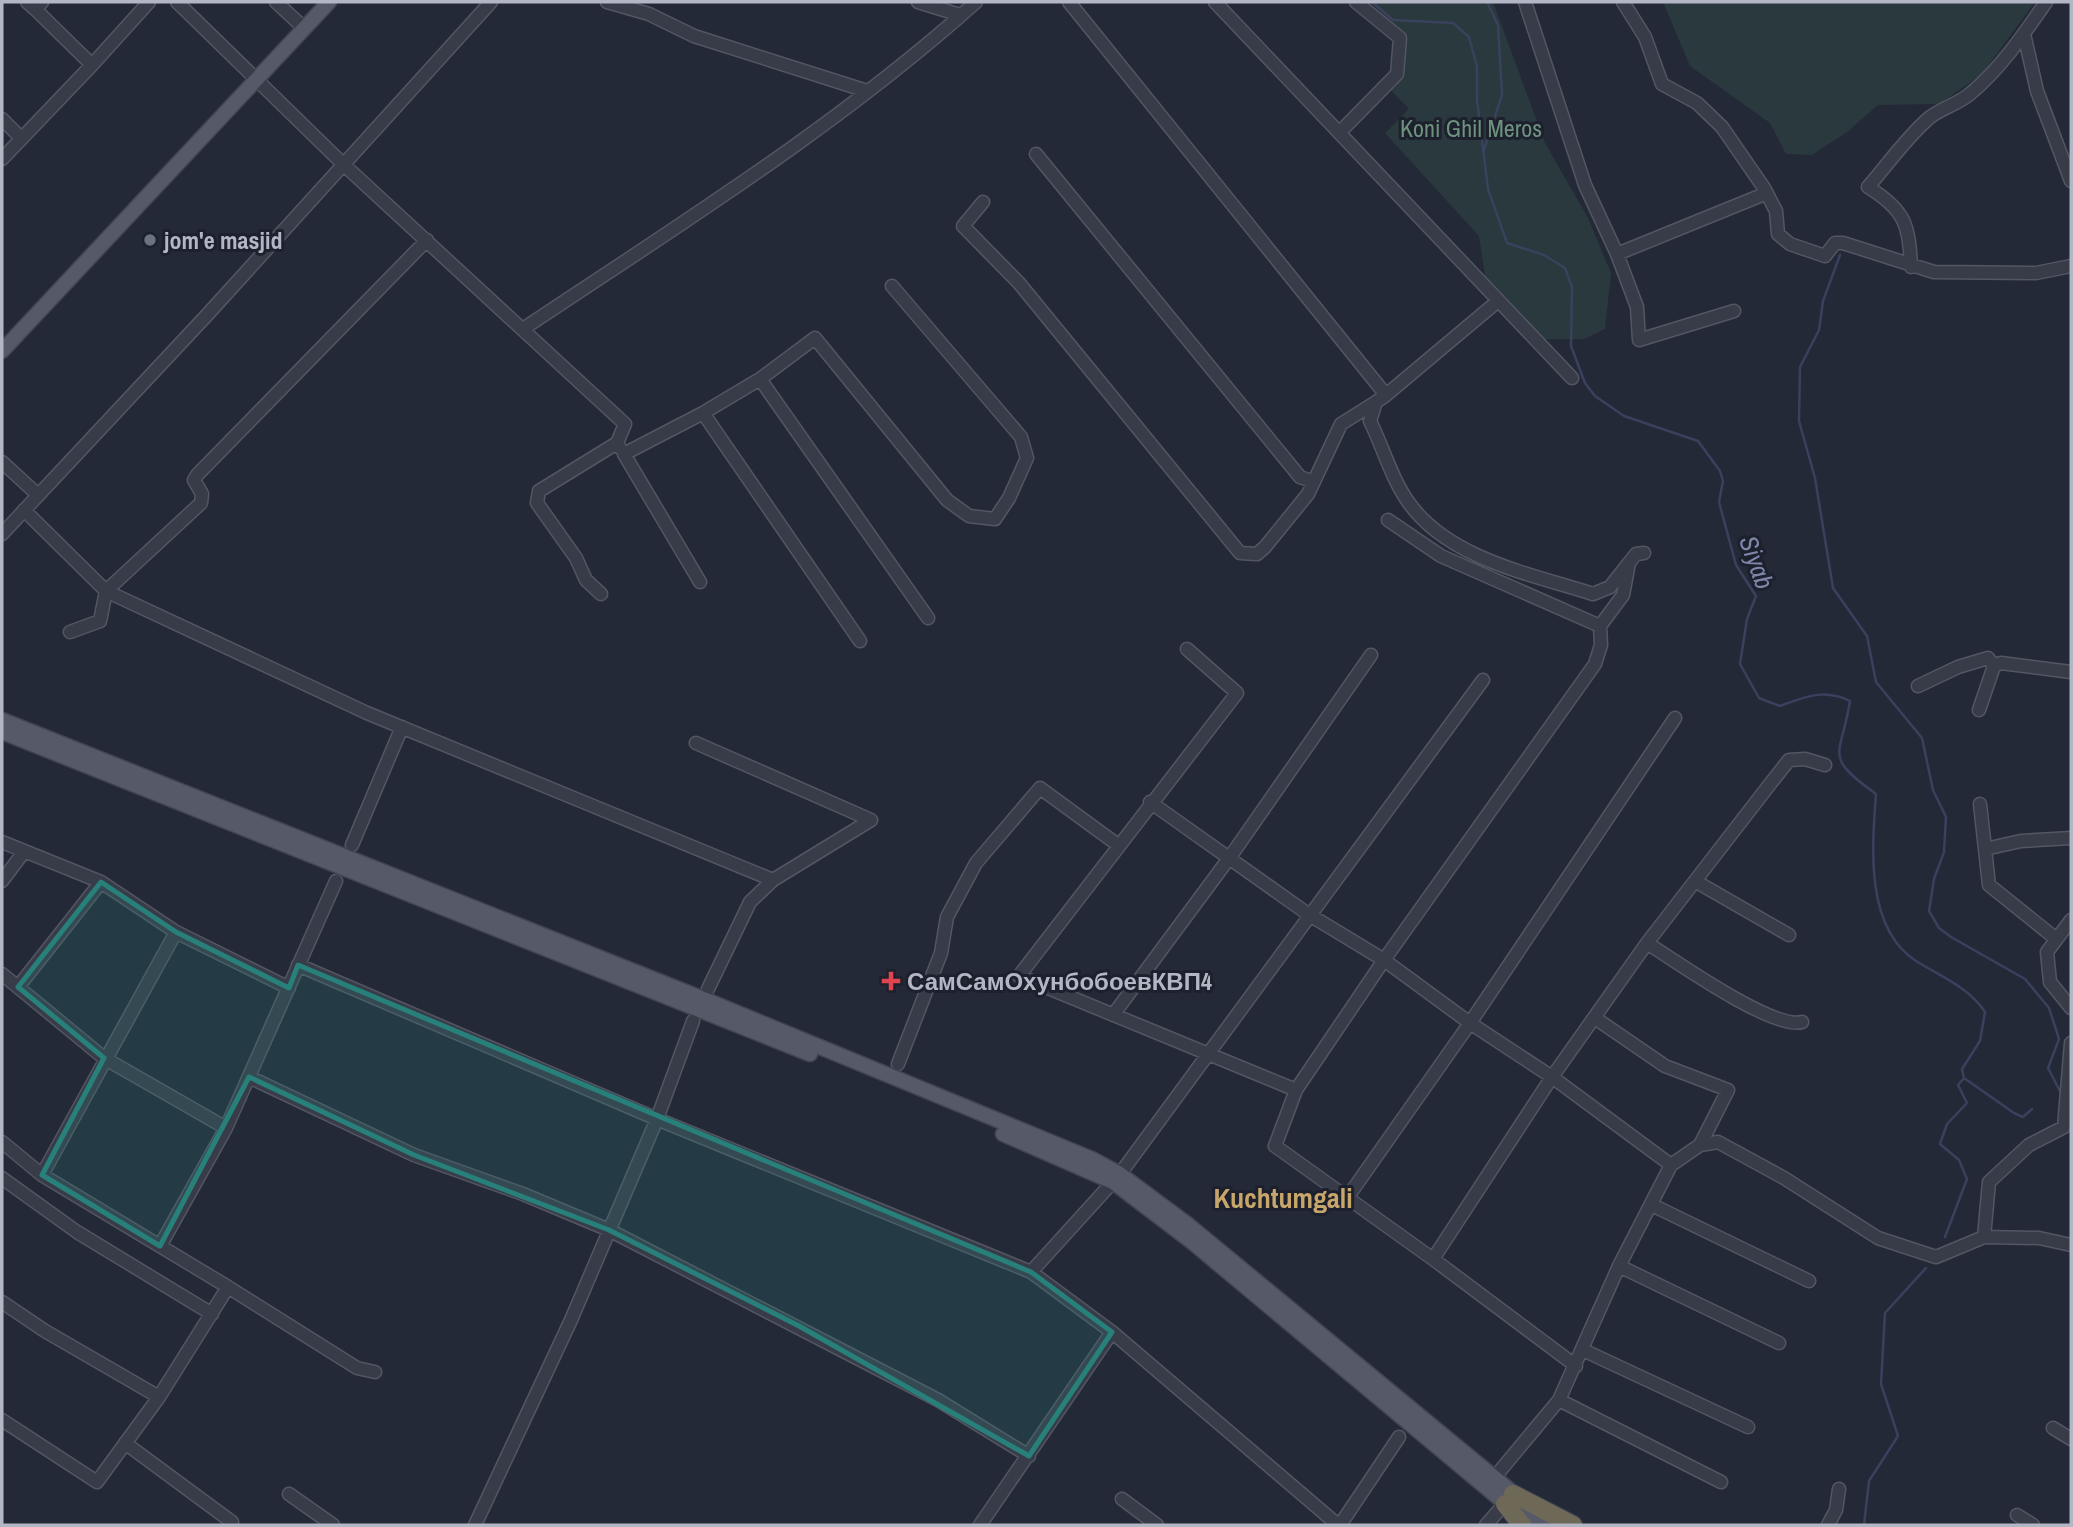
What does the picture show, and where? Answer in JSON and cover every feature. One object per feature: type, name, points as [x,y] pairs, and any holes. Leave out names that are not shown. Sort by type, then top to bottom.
[{"type":"highway","points":[[1509,1499],[1522,1525]]},
{"type":"highway","points":[[1509,1499],[1573,1525]]},
{"type":"main road","points":[[2,351],[329,2]]},
{"type":"main road","points":[[2,720],[706,1000],[1092,1159],[1186,1223],[1509,1499],[1552,1525]]},
{"type":"main road","points":[[2,732],[697,1007],[1117,1178]]},
{"type":"main road","points":[[1509,1499],[1531,1525]]},
{"type":"street","points":[[2,159],[149,2]]},
{"type":"street","points":[[177,2],[343,164],[625,424],[621,449],[700,582]]},
{"type":"street","points":[[276,2],[304,28]]},
{"type":"street","points":[[2,534],[207,315],[491,2]]},
{"type":"street","points":[[607,2],[649,14],[694,36],[867,91]]},
{"type":"street","points":[[918,2],[960,15]]},
{"type":"street","points":[[523,329],[690,218],[867,91],[976,2]]},
{"type":"street","points":[[1069,2],[1381,399]]},
{"type":"street","points":[[1215,2],[1572,378]]},
{"type":"street","points":[[1339,133],[1398,74],[1400,38],[1356,2]]},
{"type":"street","points":[[1525,2],[1580,172],[1617,254],[1637,307],[1639,340],[1734,311]]},
{"type":"street","points":[[1623,2],[1644,37],[1661,84],[1697,103],[1722,127],[1767,193],[1776,211],[1778,234],[1790,244],[1825,256],[1835,243],[1843,243],[1911,267],[1934,272],[2036,274],[2071,266]]},
{"type":"street","points":[[1911,267],[1910,238],[1901,213],[1893,203],[1868,187],[1911,135],[1931,116],[1968,96],[2024,34],[2046,2]]},
{"type":"street","points":[[35,4],[92,65]]},
{"type":"street","points":[[2024,34],[2037,92],[2071,181]]},
{"type":"street","points":[[2,120],[21,138]]},
{"type":"street","points":[[1036,154],[1300,477],[1314,482]]},
{"type":"street","points":[[1617,254],[1767,193]]},
{"type":"street","points":[[983,202],[963,226],[1037,304],[1240,553],[1257,554],[1265,547],[1314,482],[1341,424],[1381,399],[1498,301]]},
{"type":"street","points":[[70,632],[100,621],[106,590],[201,503],[202,494],[194,480],[197,475],[427,240]]},
{"type":"street","points":[[601,594],[586,580],[576,558],[556,534],[537,503],[539,491],[621,449],[703,414],[760,379],[815,338],[947,500],[969,516],[995,519],[1009,498],[1027,458],[1021,437],[892,286]]},
{"type":"street","points":[[760,379],[928,618]]},
{"type":"street","points":[[1381,399],[1370,421],[1409,503],[1444,539],[1514,569],[1593,594],[1610,587],[1636,554],[1644,553]]},
{"type":"street","points":[[703,414],[860,641]]},
{"type":"street","points":[[2,461],[38,495]]},
{"type":"street","points":[[24,510],[106,590],[402,727],[773,880]]},
{"type":"street","points":[[1388,520],[1441,556],[1600,626]]},
{"type":"street","points":[[1576,1366],[1275,1146],[1296,1090],[1384,960],[1595,664],[1601,645],[1600,626],[1623,595],[1629,563]]},
{"type":"street","points":[[1187,649],[1237,693],[1150,802],[1019,976],[1296,1090]]},
{"type":"street","points":[[1113,1015],[1230,857],[1371,655]]},
{"type":"street","points":[[1918,687],[1958,667],[1989,659],[1994,666]]},
{"type":"street","points":[[1979,710],[1994,666],[2001,663],[2071,672]]},
{"type":"street","points":[[1031,1272],[1117,1178],[1308,914],[1483,680]]},
{"type":"street","points":[[1347,1198],[1470,1023],[1675,719]]},
{"type":"street","points":[[352,845],[402,727]]},
{"type":"street","points":[[696,743],[871,820],[773,880],[750,902],[708,989]]},
{"type":"street","points":[[1433,1259],[1552,1077],[1647,943],[1789,760],[1805,759],[1825,765]]},
{"type":"street","points":[[898,1064],[941,953],[947,918],[976,863],[1040,788],[1118,845]]},
{"type":"street","points":[[1150,802],[1308,914],[1384,960],[1470,1023],[1552,1077],[1671,1165]]},
{"type":"street","points":[[1980,804],[1989,884],[2055,938]]},
{"type":"street","points":[[1985,849],[2021,841],[2071,838]]},
{"type":"street","points":[[2,842],[23,853],[101,882],[176,932],[289,988]]},
{"type":"street","points":[[2,881],[23,853]]},
{"type":"street","points":[[160,1246],[226,1128],[336,881]]},
{"type":"street","points":[[1695,881],[1789,934]]},
{"type":"street","points":[[18,987],[101,882]]},
{"type":"street","points":[[2071,920],[2047,952],[2050,982],[2071,1008]]},
{"type":"street","points":[[43,1175],[104,1058],[176,932]]},
{"type":"street","points":[[1647,943],[1729,995],[1784,1022],[1802,1022]]},
{"type":"street","points":[[298,965],[657,1119],[1031,1272],[1112,1332],[1339,1525],[1399,1437]]},
{"type":"street","points":[[2,974],[104,1058],[226,1128]]},
{"type":"street","points":[[1490,1483],[1559,1400],[1619,1266],[1671,1165],[1700,1144],[1728,1090],[1665,1066],[1595,1018]]},
{"type":"street","points":[[475,1525],[571,1320],[657,1119],[693,1021]]},
{"type":"street","points":[[1984,1237],[1989,1182],[2029,1145],[2068,1130],[2071,1043]]},
{"type":"street","points":[[249,1077],[414,1155],[523,1194],[609,1230],[938,1400],[1030,1456]]},
{"type":"street","points":[[2,1142],[43,1175],[357,1368],[375,1372]]},
{"type":"street","points":[[1700,1144],[1718,1142],[1784,1178],[1878,1238],[1936,1257],[1984,1237],[2039,1238],[2071,1245]]},
{"type":"street","points":[[2,1178],[77,1232],[212,1314]]},
{"type":"street","points":[[1652,1205],[1810,1281]]},
{"type":"street","points":[[1619,1266],[1779,1343]]},
{"type":"street","points":[[2,1420],[97,1482],[159,1397],[228,1287]]},
{"type":"street","points":[[2,1301],[45,1331],[159,1397]]},
{"type":"street","points":[[980,1525],[1030,1456],[1046,1425],[1112,1332]]},
{"type":"street","points":[[1583,1350],[1748,1427]]},
{"type":"street","points":[[1559,1400],[1721,1482]]},
{"type":"street","points":[[2053,1428],[2071,1439]]},
{"type":"street","points":[[125,1444],[232,1521]]},
{"type":"street","points":[[1828,1525],[1836,1510],[1839,1489]]},
{"type":"street","points":[[289,1494],[332,1525]]},
{"type":"street","points":[[1122,1499],[1157,1525]]},
{"type":"street","points":[[1486,1525],[1509,1499]]},
{"type":"street","points":[[2017,1516],[2033,1525]]},
{"type":"highlighted area","points":[[101,882],[176,932],[289,988],[298,965],[1031,1272],[1112,1332],[1029,1456],[799,1326],[609,1230],[414,1155],[249,1077],[160,1246],[42,1175],[104,1058],[18,987]]},
{"type":"green space","name":"Koni Ghil Meros","points":[[1369,2],[1493,2],[1545,143],[1588,218],[1611,273],[1605,329],[1584,339],[1542,339],[1486,282],[1479,236],[1385,133],[1409,109],[1389,88],[1401,74],[1408,36]]},
{"type":"green space","points":[[1663,2],[2035,2],[1982,74],[1939,104],[1878,105],[1847,132],[1812,155],[1786,154],[1770,123],[1690,66]]},
{"type":"waterway","name":"Siyab","points":[[1372,2],[1393,20],[1453,23],[1469,37],[1477,67],[1477,100],[1488,189],[1507,243],[1544,255],[1565,268],[1572,287],[1571,346],[1585,383],[1595,396],[1624,416],[1698,441],[1720,471],[1723,481],[1719,502],[1736,565],[1756,596],[1747,619],[1740,664],[1759,698],[1780,706],[1823,694],[1850,701],[1839,754],[1848,771],[1876,794],[1873,838],[1875,885],[1888,928],[1899,947],[1916,961],[1963,989],[1985,1012],[1980,1041],[1962,1069],[1964,1078],[2014,1113],[2023,1117],[2032,1109]]},
{"type":"waterway","points":[[1484,150],[1502,95],[1498,25],[1487,2]]},
{"type":"waterway","points":[[1840,255],[1823,301],[1819,330],[1800,367],[1799,421],[1815,478],[1833,588],[1867,636],[1876,682],[1922,738],[1933,790],[1946,817],[1944,852],[1934,879],[1929,911],[1939,928],[1951,937],[2025,979],[2049,1008],[2059,1039],[2048,1068],[2061,1093]]},
{"type":"waterway","points":[[1945,1237],[1967,1179],[1959,1160],[1940,1144],[1947,1124],[1967,1103],[1958,1085],[1964,1078]]},
{"type":"waterway","points":[[1864,1525],[1869,1481],[1898,1436],[1881,1384],[1885,1313],[1926,1268]]},
{"type":"place","name":"jom'e masjid","points":[[150,240]]},
{"type":"place","name":"СамСамОхунбобоевКВП4","points":[[891,981]]},
{"type":"district","name":"Kuchtumgali","points":[[1283,1198]]}]
